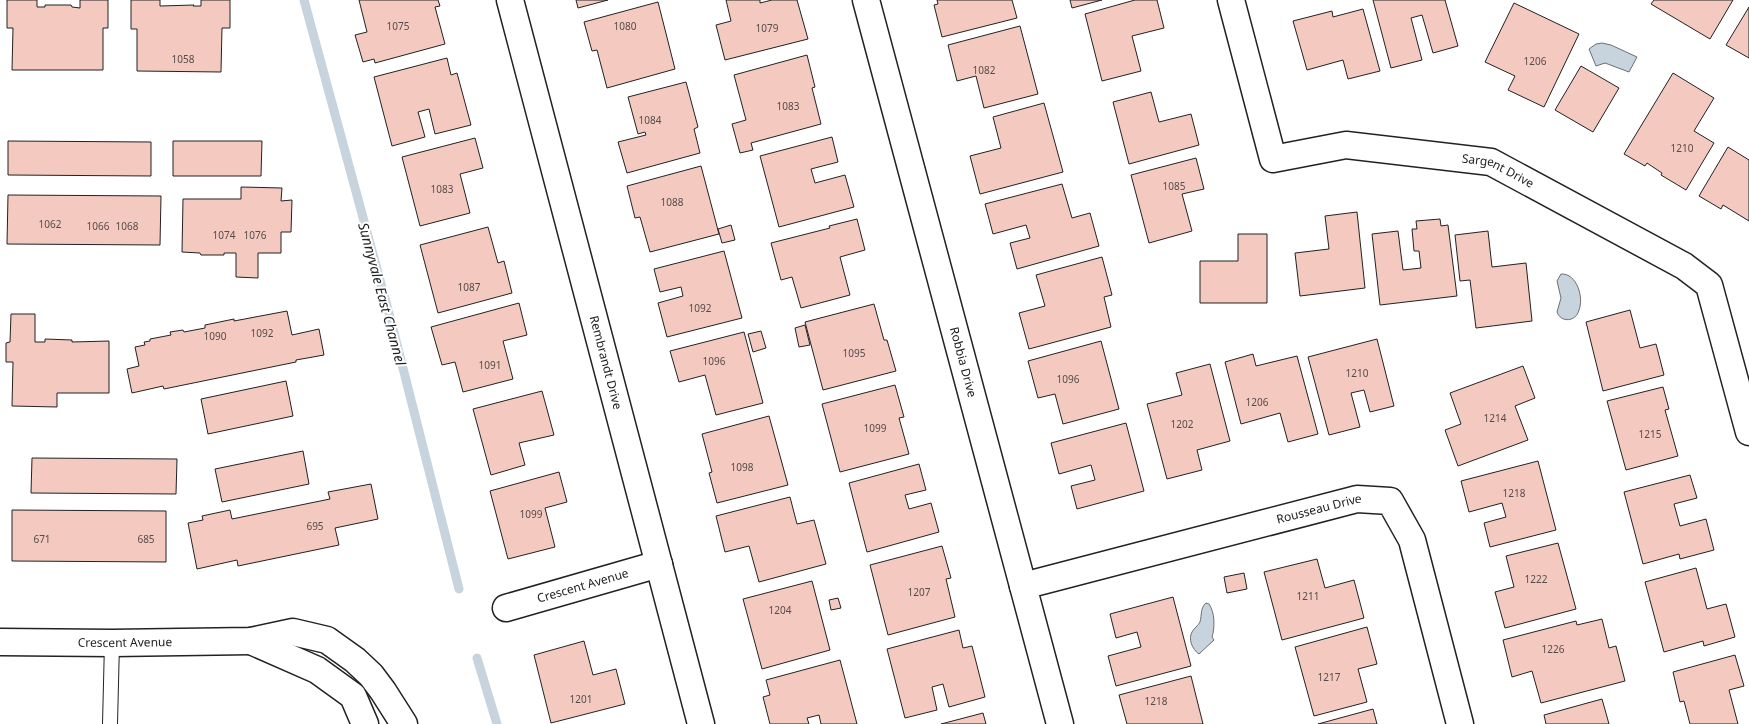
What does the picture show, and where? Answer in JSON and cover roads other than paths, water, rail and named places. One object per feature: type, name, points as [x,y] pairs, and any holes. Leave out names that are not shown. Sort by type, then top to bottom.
[{"type":"street","name":"Rembrandt Drive","points":[[510,0],[701,724]]},
{"type":"street","name":"Robbia Drive","points":[[866,0],[1060,724]]},
{"type":"street","name":"Sargent Drive","points":[[1231,0],[1273,159],[1346,145],[1491,162],[1684,266],[1709,285],[1749,432]]},
{"type":"street","name":"Rousseau Drive","points":[[1023,586],[1357,499],[1390,501],[1412,540],[1460,724]]},
{"type":"street","name":"Crescent Avenue","points":[[506,608],[659,564]]},
{"type":"street","name":"Crescent Avenue","points":[[0,642],[251,641],[293,632],[327,640],[355,660],[371,675],[404,724]]},
{"type":"street","name":"Crescent Avenue","points":[[251,641],[317,670],[353,696],[365,724]]},
{"type":"lane","points":[[110,724],[112,643]]},
{"type":"waterway","name":"Sunnyvale East Channel","points":[[304,0],[390,317],[459,589]]},
{"type":"waterway","name":"Sunnyvale East Channel","points":[[477,658],[497,724]]}]
